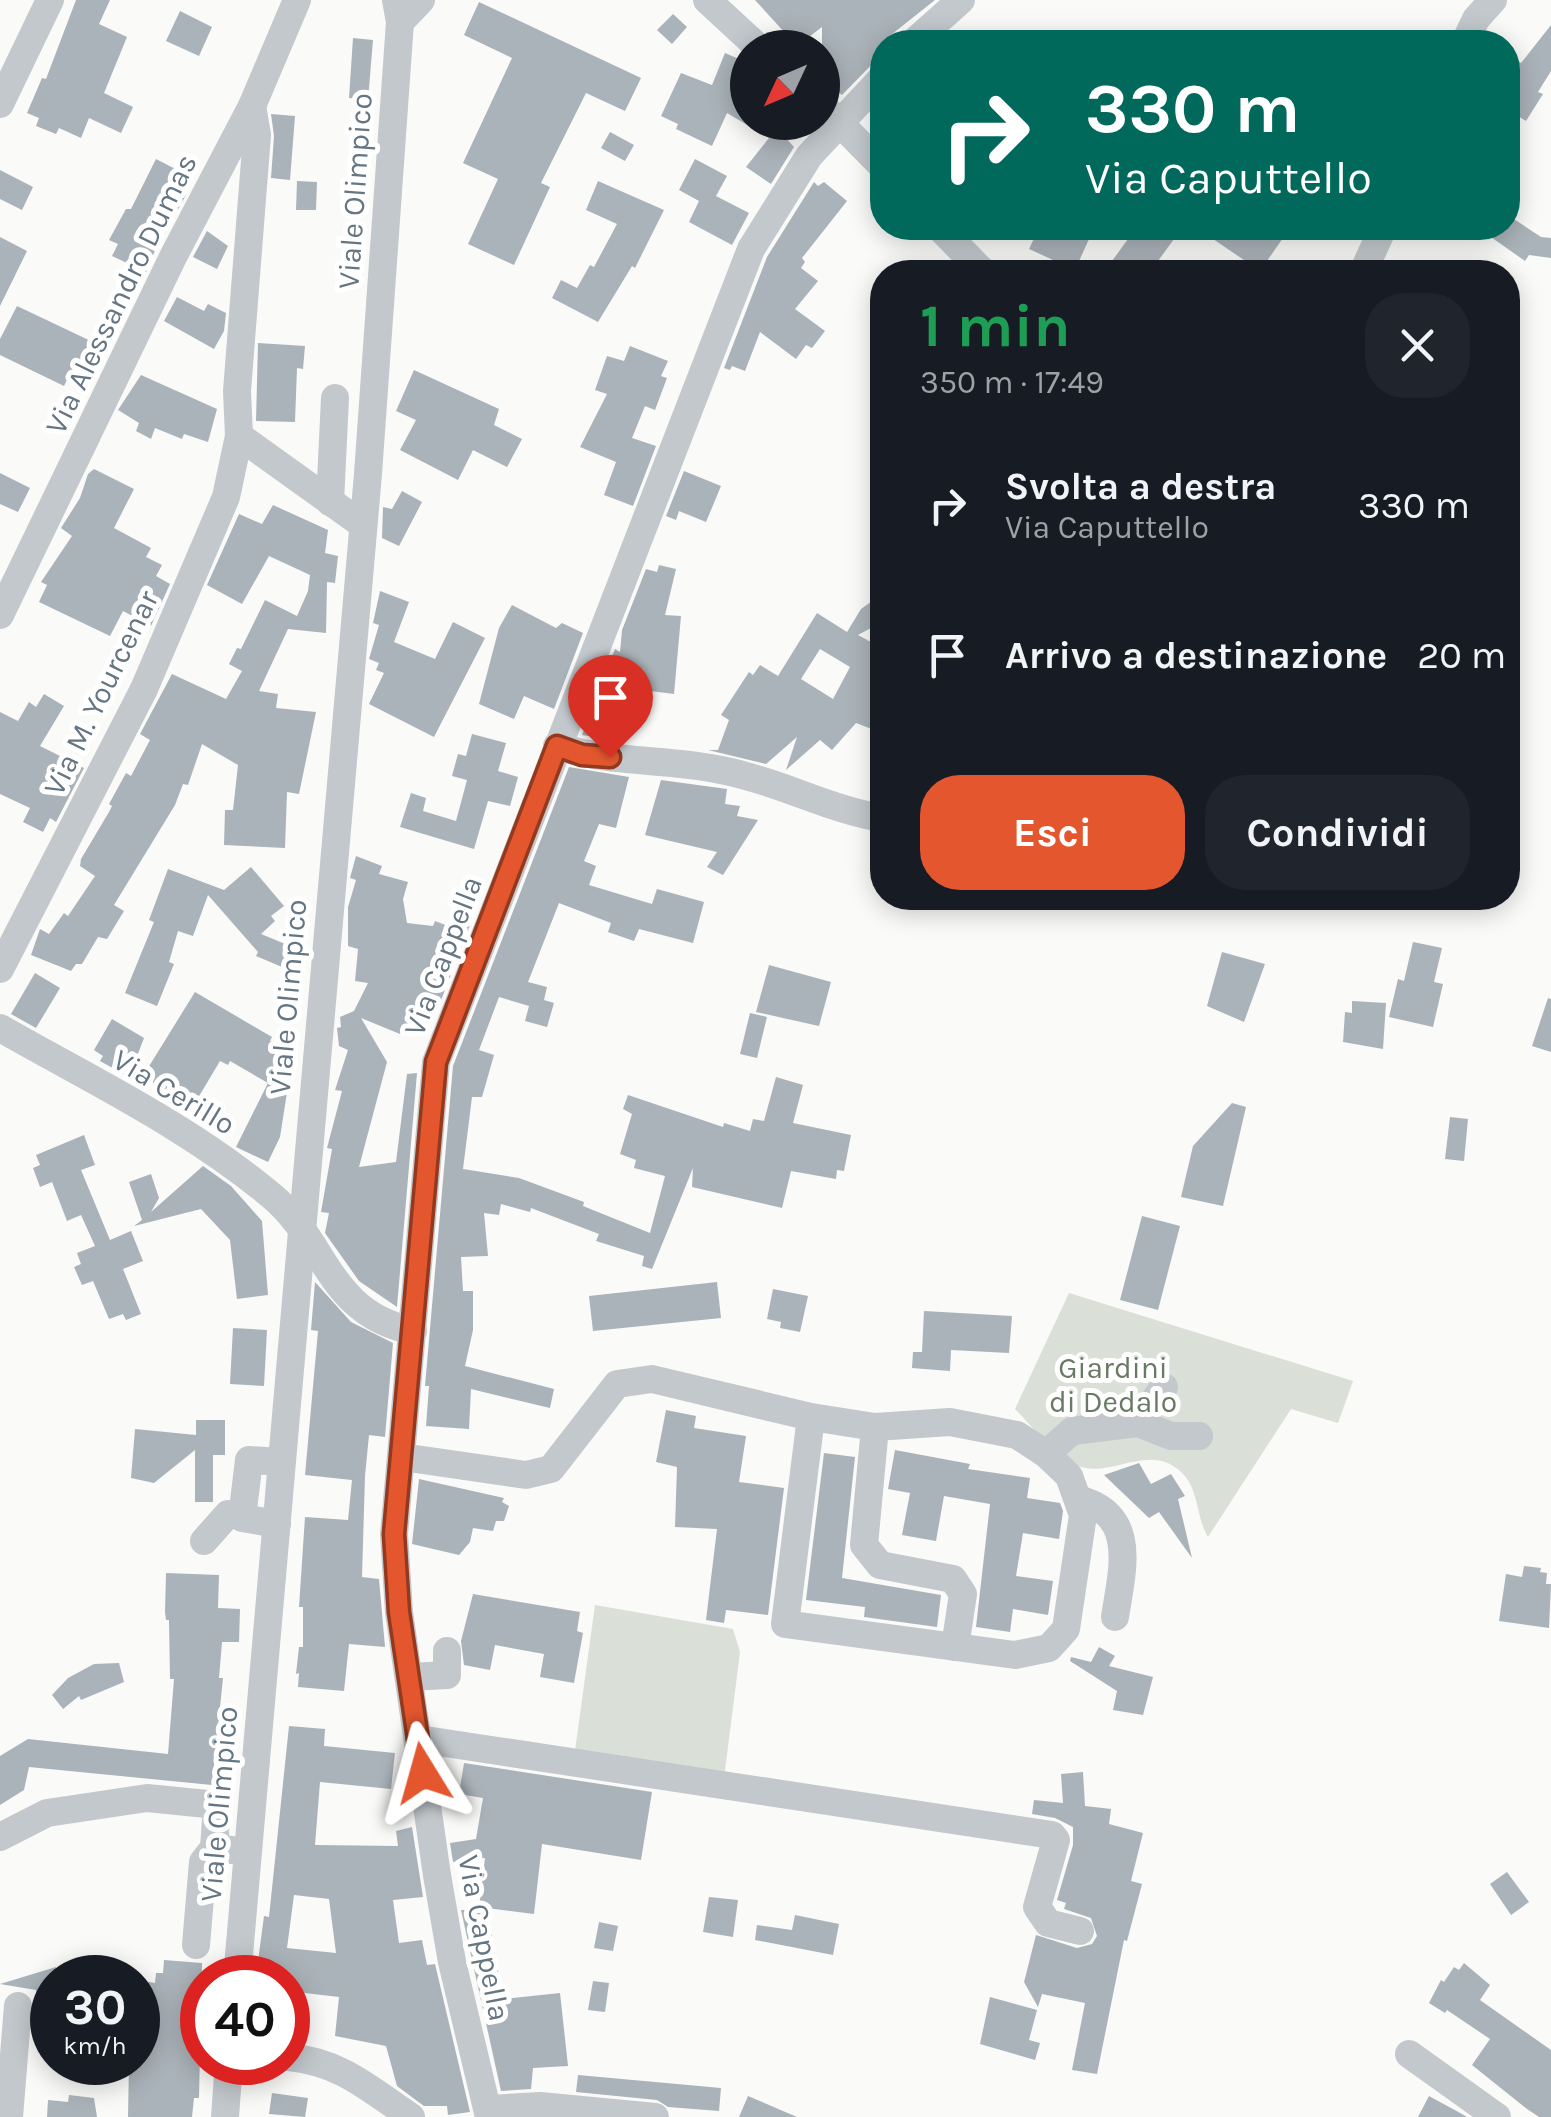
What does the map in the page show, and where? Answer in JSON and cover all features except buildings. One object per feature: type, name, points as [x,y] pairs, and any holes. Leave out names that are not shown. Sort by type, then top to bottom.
[{"type":"street","points":[[0,104],[50,0]]},
{"type":"street","name":"Via Alessandro Dumas","points":[[0,616],[174,255],[252,106],[297,0]]},
{"type":"street","name":"Viale Olimpico","points":[[238,1955],[364,525],[398,11],[421,0]]},
{"type":"street","points":[[706,0],[739,30]]},
{"type":"street","points":[[928,30],[962,0]]},
{"type":"street","points":[[1471,30],[1493,0]]},
{"type":"street","name":"Via Cappella","points":[[840,108],[870,87]]},
{"type":"street","name":"Via M. Yourcenar","points":[[0,970],[144,688],[226,497],[239,436],[236,390],[256,135],[252,106]]},
{"type":"street","points":[[840,122],[870,154]]},
{"type":"street","name":"Via Cappella","points":[[488,2113],[452,1962],[399,1612],[394,1534],[436,1062],[751,249],[818,140]]},
{"type":"street","points":[[951,240],[971,260]]},
{"type":"street","points":[[330,502],[335,398]]},
{"type":"street","points":[[239,436],[364,525]]},
{"type":"street","points":[[557,746],[582,755],[667,761],[727,771],[849,813],[870,816]]},
{"type":"street","name":"Via Cerillo","points":[[0,1028],[193,1138],[276,1200],[350,1299],[394,1326],[413,1330]]},
{"type":"street","points":[[402,1457],[526,1476],[551,1468],[617,1384],[652,1378],[811,1417],[876,1427],[950,1422],[1017,1436],[1046,1454],[1068,1476],[1083,1515],[1066,1629],[1049,1648],[1015,1655],[785,1624],[811,1417]]},
{"type":"street","points":[[1138,1423],[1164,1387]]},
{"type":"street","points":[[1046,1454],[1072,1432],[1138,1423],[1170,1436],[1199,1436]]},
{"type":"street","points":[[876,1427],[864,1545],[880,1565],[953,1579],[964,1594],[954,1646]]},
{"type":"street","points":[[204,1541],[227,1514],[250,1460],[281,1462]]},
{"type":"street","points":[[1078,1499],[1097,1504],[1120,1532],[1125,1551],[1116,1617]]},
{"type":"street","points":[[227,1514],[277,1524]]},
{"type":"street","points":[[409,1677],[447,1674],[447,1651]]},
{"type":"street","points":[[418,1739],[1052,1835],[1056,1840],[1036,1907],[1048,1923],[1080,1931]]},
{"type":"street","points":[[0,1837],[46,1813],[147,1798],[217,1806],[214,1848],[203,1862],[196,1945]]},
{"type":"street","points":[[214,1848],[248,1851]]},
{"type":"street","points":[[9,2117],[18,2006]]},
{"type":"street","points":[[1409,2054],[1497,2117]]},
{"type":"street","points":[[310,2059],[342,2069],[411,2117]]},
{"type":"street","points":[[225,2117],[227,2085]]},
{"type":"street","points":[[488,2113],[540,2106],[655,2117]]},
{"type":"green space","name":"Giardini di Dedalo","points":[[1069,1293],[1353,1381],[1338,1423],[1291,1409],[1208,1537],[1192,1487],[1169,1464],[1141,1460],[1085,1468],[1056,1451],[1015,1409]]},
{"type":"green space","points":[[595,1605],[733,1629],[740,1652],[723,1786],[574,1758]]},
{"type":"route","points":[[423,1773],[399,1612],[394,1534],[436,1062],[557,746],[582,755],[610,757]]}]
